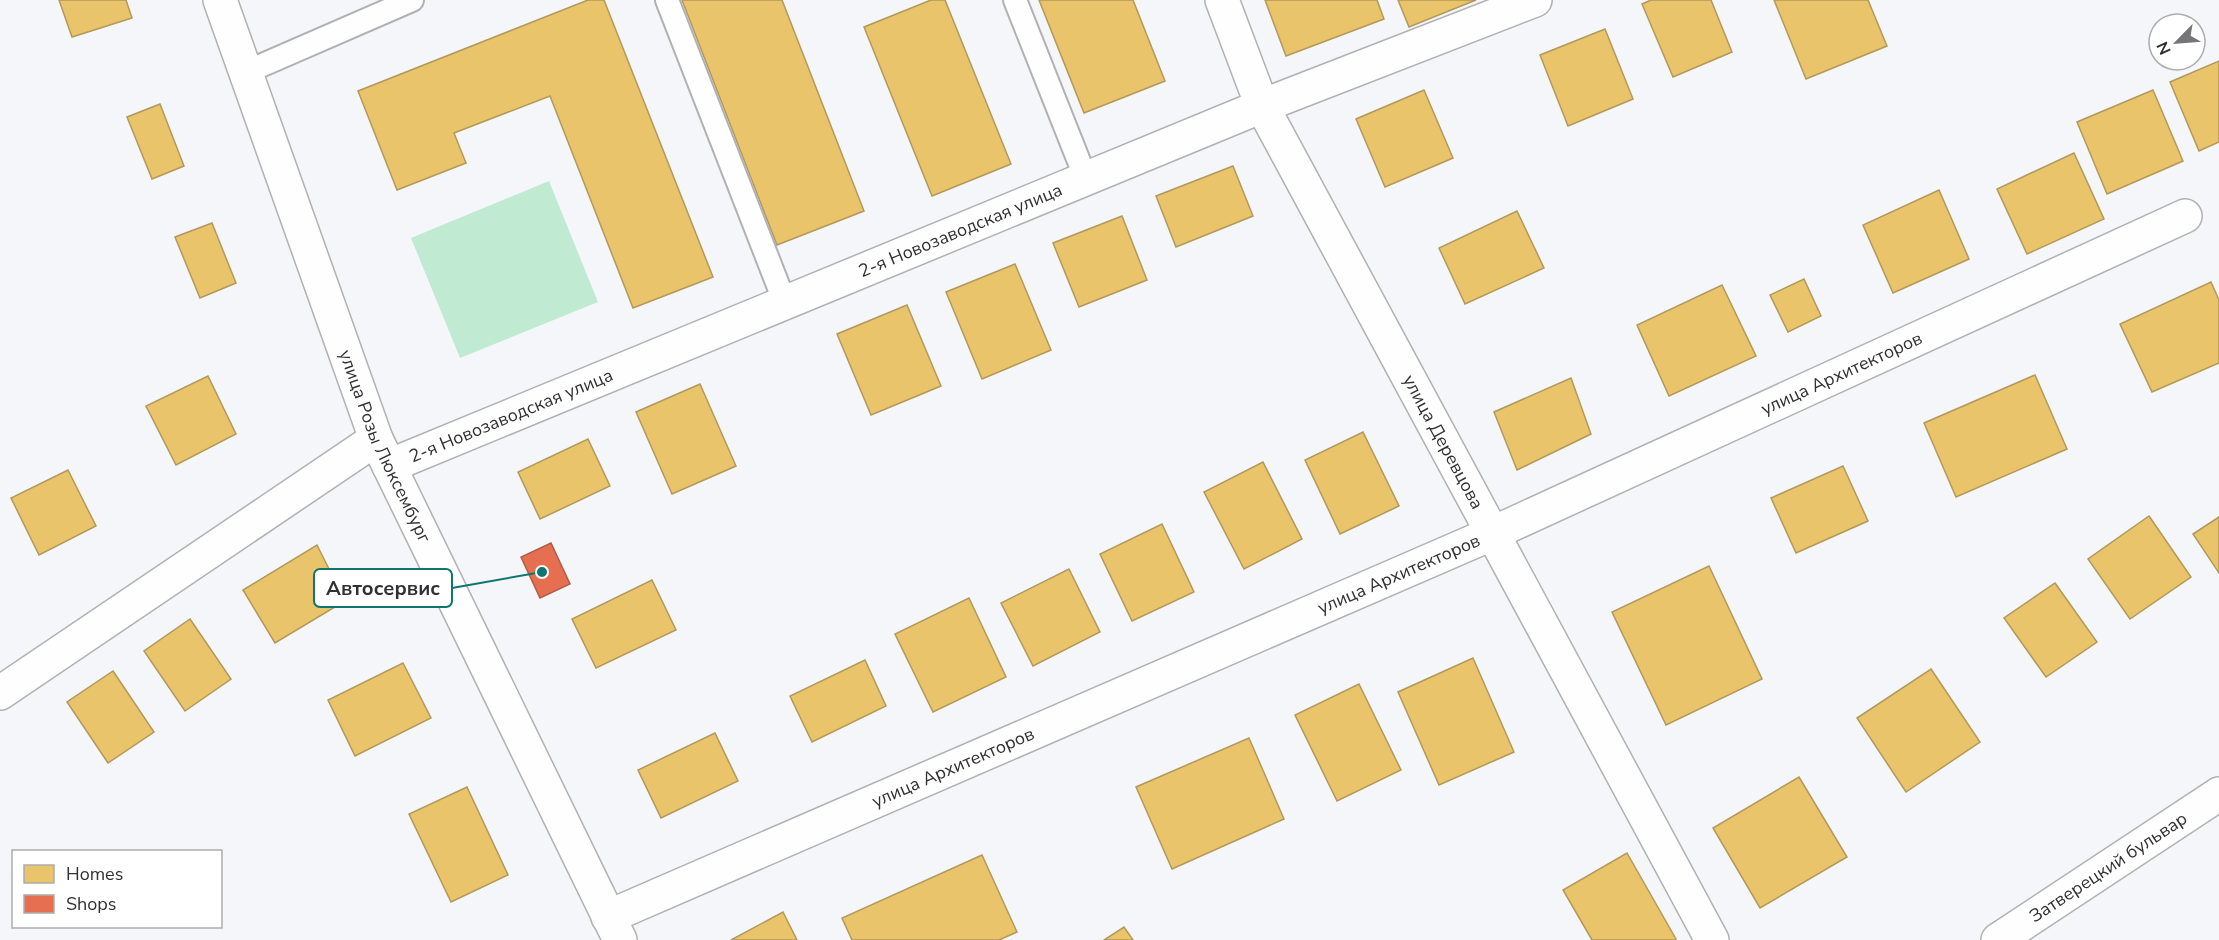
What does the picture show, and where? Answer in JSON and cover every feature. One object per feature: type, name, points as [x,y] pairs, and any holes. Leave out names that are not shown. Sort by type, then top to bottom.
[{"type":"street","name":"улица Розы Люксембург","points":[[220,0],[244,73],[383,452],[614,928]]},
{"type":"street","name":"улица Деревцова","points":[[1222,0],[1262,106],[1712,940]]},
{"type":"street","name":"2-я Новозаводская улица","points":[[0,693],[383,452],[785,303],[1262,106],[1535,0]]},
{"type":"street","name":"улица Архитекторов","points":[[614,928],[1491,534],[2185,216]]},
{"type":"street","name":"Затверецкий бульвар","points":[[1998,940],[2219,794]]},
{"type":"lane","points":[[244,73],[412,0]]},
{"type":"lane","points":[[667,0],[785,303]]},
{"type":"lane","points":[[1015,0],[1086,179]]},
{"type":"green space","points":[[549,181],[598,302],[460,358],[411,238]]},
{"type":"building: Homes","points":[[59,0],[126,0],[132,18],[72,37]]},
{"type":"building: Homes","points":[[588,0],[604,0],[713,277],[633,308],[550,96],[454,133],[466,163],[397,190],[358,91]]},
{"type":"building: Homes","points":[[682,0],[782,0],[864,211],[777,245]]},
{"type":"building: Homes","points":[[931,0],[945,0],[1011,164],[932,196],[864,27]]},
{"type":"building: Homes","points":[[1039,0],[1133,0],[1165,81],[1084,113]]},
{"type":"building: Homes","points":[[1265,0],[1377,0],[1384,19],[1286,56]]},
{"type":"building: Homes","points":[[1398,0],[1476,0],[1409,27]]},
{"type":"building: Homes","points":[[1651,0],[1711,0],[1732,52],[1673,77],[1642,4]]},
{"type":"building: Homes","points":[[1774,0],[1868,0],[1887,46],[1806,79]]},
{"type":"building: Homes","points":[[1605,29],[1633,99],[1568,126],[1540,55]]},
{"type":"building: Homes","points":[[2219,61],[2219,142],[2199,151],[2170,82],[2193,72],[2207,72],[2207,66]]},
{"type":"building: Homes","points":[[1424,90],[1453,158],[1385,187],[1356,119]]},
{"type":"building: Homes","points":[[2153,90],[2183,161],[2107,194],[2077,122]]},
{"type":"building: Homes","points":[[160,104],[184,166],[152,179],[127,117]]},
{"type":"building: Homes","points":[[2074,153],[2104,219],[2027,254],[1997,189]]},
{"type":"building: Homes","points":[[1233,166],[1253,216],[1176,247],[1156,196]]},
{"type":"building: Homes","points":[[1939,190],[1969,259],[1893,293],[1863,225]]},
{"type":"building: Homes","points":[[1517,211],[1544,268],[1465,304],[1439,248]]},
{"type":"building: Homes","points":[[1122,216],[1147,280],[1079,307],[1053,243]]},
{"type":"building: Homes","points":[[212,223],[236,283],[200,298],[175,237]]},
{"type":"building: Homes","points":[[1015,264],[1051,350],[982,379],[946,292]]},
{"type":"building: Homes","points":[[1804,279],[1821,316],[1788,332],[1770,295]]},
{"type":"building: Homes","points":[[2211,282],[2219,300],[2219,363],[2152,392],[2120,324]]},
{"type":"building: Homes","points":[[1722,285],[1756,356],[1669,396],[1637,325]]},
{"type":"building: Homes","points":[[907,305],[941,386],[871,415],[837,334]]},
{"type":"building: Homes","points":[[2035,375],[2067,449],[1956,497],[1924,423]]},
{"type":"building: Homes","points":[[208,376],[236,434],[176,465],[146,406]]},
{"type":"building: Homes","points":[[1571,378],[1591,434],[1517,470],[1494,412]]},
{"type":"building: Homes","points":[[700,384],[736,466],[672,494],[636,412]]},
{"type":"building: Homes","points":[[1363,432],[1399,506],[1340,534],[1305,460]]},
{"type":"building: Homes","points":[[588,439],[610,486],[540,519],[518,472]]},
{"type":"building: Homes","points":[[1263,462],[1302,539],[1244,569],[1204,492]]},
{"type":"building: Homes","points":[[1843,466],[1868,521],[1796,553],[1771,498]]},
{"type":"building: Homes","points":[[68,470],[96,526],[39,555],[11,498]]},
{"type":"building: Homes","points":[[2149,516],[2191,577],[2130,619],[2088,559]]},
{"type":"building: Homes","points":[[2219,517],[2219,573],[2193,534]]},
{"type":"building: Homes","points":[[1162,524],[1194,592],[1132,621],[1100,554]]},
{"type":"building: Homes","points":[[317,545],[345,601],[275,643],[243,590]]},
{"type":"building: Homes","points":[[1709,566],[1762,679],[1666,725],[1612,612]]},
{"type":"building: Homes","points":[[1069,569],[1100,632],[1033,666],[1001,603]]},
{"type":"building: Homes","points":[[652,580],[676,630],[596,668],[572,619]]},
{"type":"building: Homes","points":[[2055,583],[2097,642],[2046,677],[2004,618]]},
{"type":"building: Homes","points":[[969,598],[1006,677],[933,712],[895,634]]},
{"type":"building: Homes","points":[[190,619],[231,679],[185,711],[144,651]]},
{"type":"building: Homes","points":[[1473,658],[1514,752],[1439,785],[1398,692]]},
{"type":"building: Homes","points":[[865,660],[886,706],[812,742],[790,696]]},
{"type":"building: Homes","points":[[403,663],[431,718],[355,756],[328,700]]},
{"type":"building: Homes","points":[[1931,669],[1980,742],[1906,792],[1857,718]]},
{"type":"building: Homes","points":[[113,671],[154,732],[108,763],[67,702]]},
{"type":"building: Homes","points":[[1359,684],[1401,770],[1337,801],[1295,715]]},
{"type":"building: Homes","points":[[715,733],[738,781],[661,818],[638,770]]},
{"type":"building: Homes","points":[[1249,738],[1284,819],[1172,869],[1136,787]]},
{"type":"building: Homes","points":[[1799,777],[1847,857],[1760,908],[1713,828]]},
{"type":"building: Homes","points":[[467,787],[508,875],[451,902],[409,814]]},
{"type":"building: Homes","points":[[1627,853],[1675,940],[1592,940],[1563,890]]},
{"type":"building: Homes","points":[[982,855],[1017,932],[999,940],[852,940],[842,918]]},
{"type":"building: Homes","points":[[783,912],[797,940],[731,940]]},
{"type":"building: Homes","points":[[1124,927],[1133,940],[1104,940]]},
{"type":"building: Shops","points":[[551,543],[570,584],[540,598],[521,557]]},
{"type":"place","name":"Автосервис","points":[[542,572]]}]
